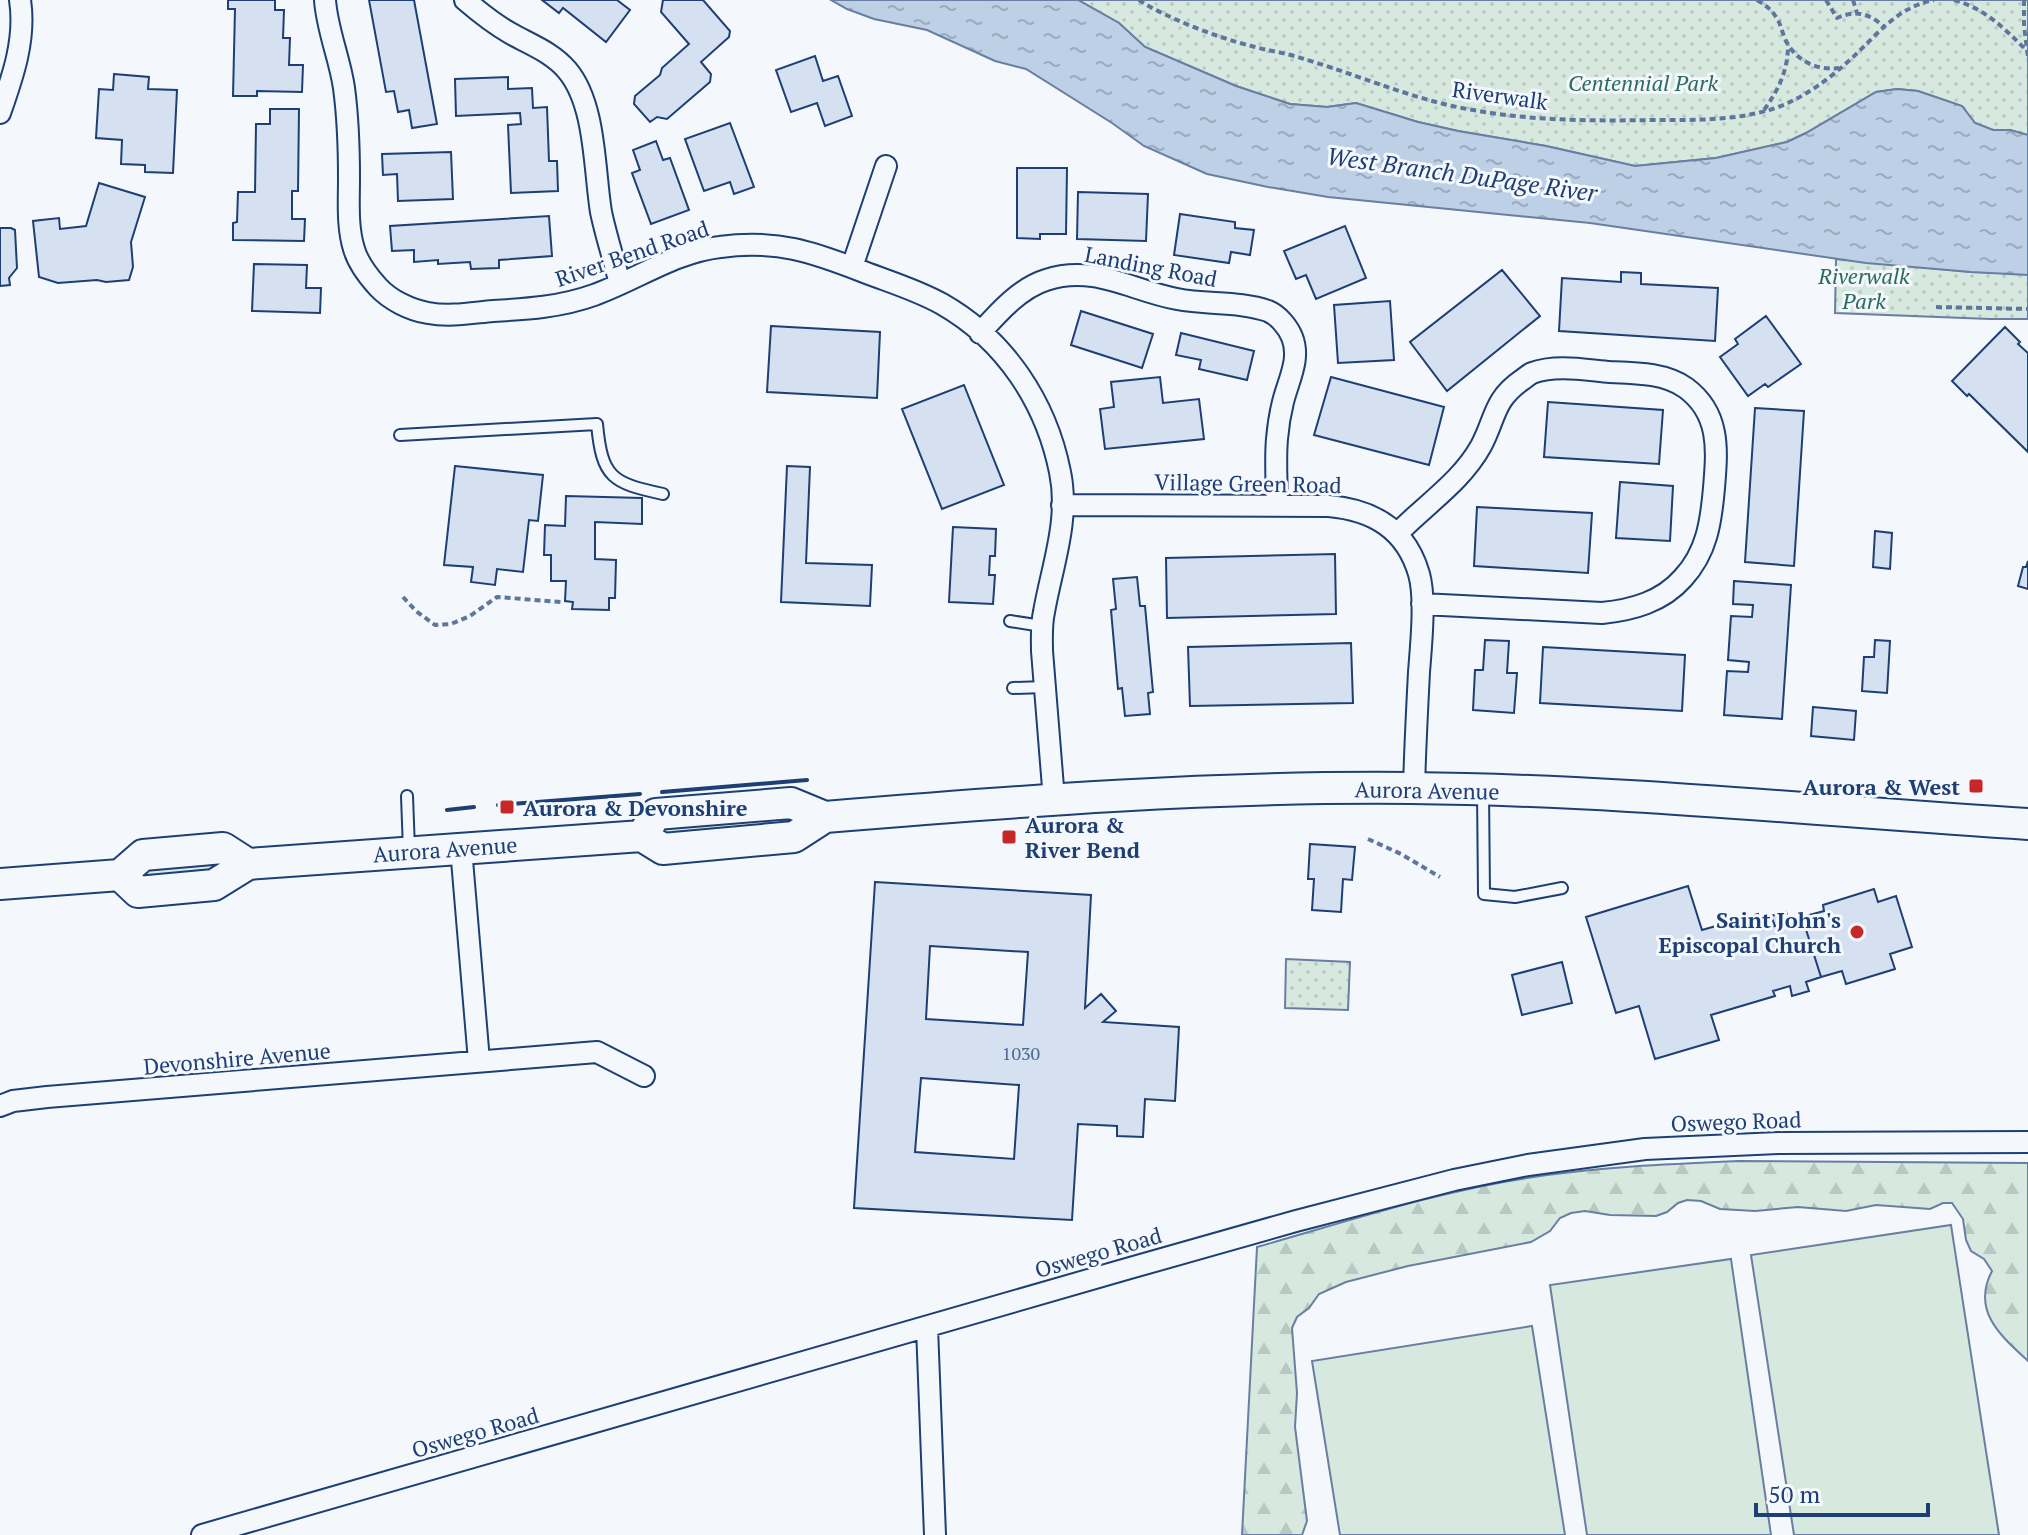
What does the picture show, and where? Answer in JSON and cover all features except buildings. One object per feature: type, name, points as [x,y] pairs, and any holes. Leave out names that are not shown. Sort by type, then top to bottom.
[{"type":"main road","name":"Aurora Avenue","points":[[0,884],[120,875],[143,855],[223,848],[248,864],[642,836],[663,849],[794,837],[825,817],[1242,789],[1414,788],[1483,791],[1692,801],[2028,824]]},
{"type":"street","points":[[0,113],[17,66],[23,18],[20,0]]},
{"type":"street","name":"River Bend Road","points":[[325,0],[344,86],[353,248],[363,270],[379,289],[412,309],[449,315],[570,303],[596,295],[692,253],[717,247],[770,244],[793,247],[919,292],[962,317],[1004,353],[1038,404],[1061,475],[1061,532],[1042,626],[1054,800]]},
{"type":"street","points":[[465,0],[507,32],[544,51],[567,70],[582,94],[588,113],[602,216],[620,284]]},
{"type":"street","points":[[852,267],[886,166]]},
{"type":"street","name":"Landing Road","points":[[980,333],[1000,311],[1027,290],[1044,280],[1065,276],[1101,277],[1175,299],[1241,305],[1271,312],[1291,334],[1295,347],[1294,365],[1282,405],[1277,439],[1277,506]]},
{"type":"street","points":[[1414,788],[1422,604],[1420,575],[1398,533],[1460,477],[1482,444],[1503,396],[1532,373],[1558,368],[1659,376],[1685,387],[1711,418],[1716,439],[1708,536],[1684,577],[1668,591],[1625,611],[1602,613],[1422,604]]},
{"type":"street","name":"Village Green Road","points":[[1062,505],[1329,506],[1350,508],[1366,514],[1398,533]]},
{"type":"street","points":[[461,848],[479,1061]]},
{"type":"street","name":"Devonshire Avenue","points":[[0,1106],[13,1101],[47,1097],[597,1052],[644,1076]]},
{"type":"street","name":"Oswego Road","points":[[202,1535],[1296,1221],[1413,1190],[1528,1165],[1702,1145],[2028,1142]]},
{"type":"street","points":[[927,1327],[935,1535]]},
{"type":"lane","points":[[400,435],[597,424],[604,462],[611,474],[628,486],[663,494]]},
{"type":"lane","points":[[1010,621],[1042,626]]},
{"type":"lane","points":[[1013,688],[1045,687]]},
{"type":"lane","points":[[1483,791],[1484,894],[1515,897],[1562,888]]},
{"type":"lane","points":[[407,796],[409,852]]},
{"type":"path","name":"Riverwalk","points":[[1139,0],[1215,35],[1302,58],[1396,90],[1478,111],[1597,121],[1714,119],[1763,112],[1813,90],[1842,67],[1883,26],[1912,6],[1934,0]]},
{"type":"path","points":[[1757,0],[1768,7],[1778,20],[1787,44],[1788,60],[1784,76],[1763,112]]},
{"type":"path","points":[[1826,0],[1837,18],[1857,13],[1876,19],[1883,26]]},
{"type":"path","points":[[1853,0],[1857,13]]},
{"type":"path","points":[[1954,0],[1991,17],[2027,53]]},
{"type":"path","points":[[2024,0],[2027,53]]},
{"type":"path","points":[[1787,44],[1801,59],[1818,68],[1842,67]]},
{"type":"path","points":[[1936,307],[2028,309]]},
{"type":"path","points":[[403,597],[435,625],[451,624],[470,616],[497,597],[561,602]]},
{"type":"path","points":[[1368,839],[1440,877]]},
{"type":"green space","name":"Centennial Park","points":[[1078,0],[2028,0],[2028,135],[2010,130],[1993,130],[1975,123],[1962,106],[1918,91],[1897,89],[1876,92],[1787,142],[1716,158],[1635,166],[1418,122],[1356,103],[1327,107],[1290,104],[1236,86],[1145,47],[1119,23]]},
{"type":"green space","name":"Riverwalk Park","points":[[1836,259],[1971,272],[2028,273],[2028,319],[1835,313]]},
{"type":"green space","points":[[799,817],[800,822],[655,835],[655,831],[692,824]]},
{"type":"green space","points":[[234,862],[206,872],[139,877],[139,870]]},
{"type":"green space","points":[[1286,959],[1350,962],[1348,1010],[1285,1008]]},
{"type":"green space","points":[[1739,1161],[2028,1163],[2028,1361],[1992,1322],[1985,1298],[1992,1271],[1984,1259],[1971,1251],[1963,1219],[1952,1203],[1930,1209],[1876,1205],[1846,1211],[1798,1207],[1755,1211],[1720,1209],[1701,1201],[1687,1200],[1656,1216],[1585,1211],[1571,1213],[1560,1218],[1550,1231],[1531,1242],[1408,1266],[1346,1282],[1319,1294],[1309,1308],[1297,1317],[1292,1328],[1297,1393],[1295,1427],[1307,1521],[1302,1535],[1242,1535],[1257,1247],[1391,1208],[1493,1184],[1606,1169]]},
{"type":"green space","points":[[1951,1225],[1999,1535],[1794,1535],[1751,1255]]},
{"type":"green space","points":[[1731,1259],[1771,1535],[1587,1535],[1550,1285]]},
{"type":"green space","points":[[1532,1326],[1565,1535],[1340,1535],[1312,1361]]},
{"type":"water","name":"West Branch DuPage River","points":[[831,0],[1078,0],[1119,23],[1145,47],[1236,86],[1290,104],[1327,107],[1356,103],[1418,122],[1635,166],[1716,158],[1787,142],[1876,92],[1897,89],[1918,91],[1962,106],[1975,123],[1993,130],[2010,130],[2028,135],[2028,275],[1866,263],[1590,223],[1328,197],[1207,174],[1144,146],[1026,69],[995,61],[927,30],[874,19]]},
{"type":"wall","points":[[662,792],[807,780]]},
{"type":"wall","points":[[498,805],[640,794]]},
{"type":"wall","points":[[447,810],[474,807]]},
{"type":"place","name":"Aurora & West","points":[[1976,786]]},
{"type":"place","name":"Aurora & Devonshire","points":[[507,807]]},
{"type":"place","name":"Aurora & River Bend","points":[[1009,837]]},
{"type":"place","name":"Saint John's Episcopal Church","points":[[1857,932]]}]
